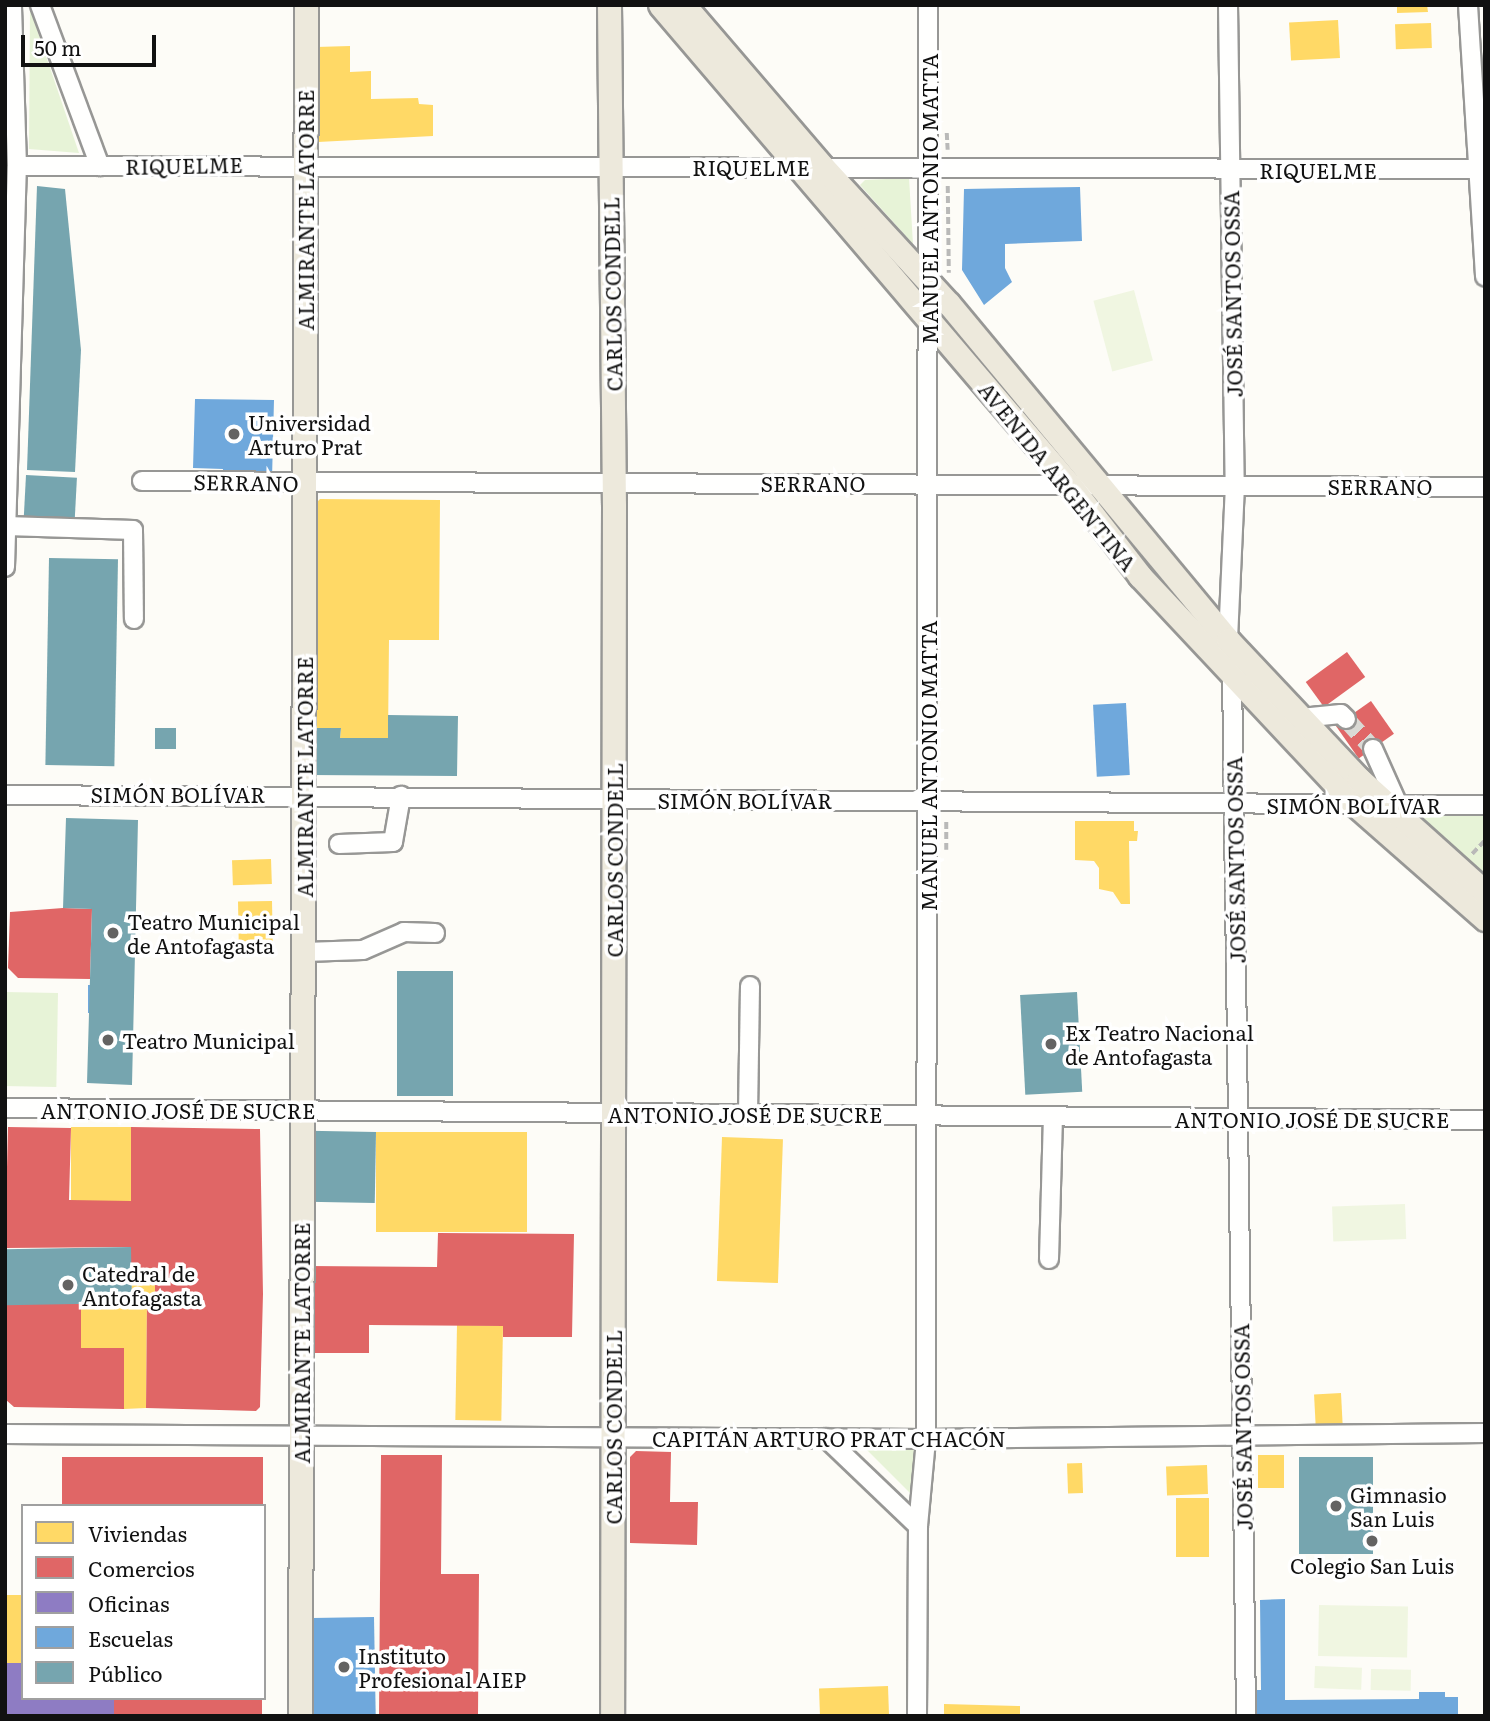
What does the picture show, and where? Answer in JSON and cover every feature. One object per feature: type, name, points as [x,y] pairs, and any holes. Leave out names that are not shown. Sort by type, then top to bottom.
[{"type":"main road","name":"ALMIRANTE LATORRE","points":[[300,1716],[305,952],[303,794],[306,5]]},
{"type":"main road","name":"CARLOS CONDELL","points":[[609,5],[614,482],[612,1716]]},
{"type":"main road","name":"AVENIDA ARGENTINA","points":[[660,5],[795,167],[1069,484],[1140,576],[1354,804],[1485,919]]},
{"type":"main road","name":"AVENIDA ARGENTINA","points":[[684,5],[822,167],[930,283],[1228,640],[1301,718],[1485,892]]},
{"type":"street","points":[[5,567],[17,166],[12,5]]},
{"type":"street","points":[[40,5],[100,166]]},
{"type":"street","name":"MANUEL ANTONIO MATTA","points":[[917,1716],[918,1526],[926,1439],[930,320],[928,5]]},
{"type":"street","name":"JOSÉ SANTOS OSSA","points":[[1228,5],[1235,485],[1228,640],[1232,673],[1246,1716]]},
{"type":"street","points":[[1468,5],[1481,169],[1485,275]]},
{"type":"street","name":"RIQUELME","points":[[17,166],[305,164],[1481,169]]},
{"type":"street","name":"SERRANO","points":[[142,481],[1485,487]]},
{"type":"street","points":[[6,526],[133,530],[134,619]]},
{"type":"street","points":[[1301,718],[1341,714],[1346,719]]},
{"type":"street","points":[[1373,749],[1393,805]]},
{"type":"street","name":"SIMÓN BOLÍVAR","points":[[5,795],[303,794],[614,799],[1485,805]]},
{"type":"street","points":[[339,844],[393,842],[401,796]]},
{"type":"street","points":[[305,952],[363,950],[404,932],[435,933]]},
{"type":"street","points":[[748,1115],[750,986]]},
{"type":"street","name":"ANTONIO JOSÉ DE SUCRE","points":[[5,1108],[1485,1120]]},
{"type":"street","points":[[1049,1259],[1053,1117]]},
{"type":"street","name":"CAPITÁN ARTURO PRAT CHACÓN","points":[[5,1434],[926,1439],[1485,1433]]},
{"type":"street","points":[[826,1438],[918,1526]]},
{"type":"path","points":[[1468,858],[1485,840]]},
{"type":"green space","points":[[30,9],[79,153],[29,149]]},
{"type":"green space","points":[[909,178],[913,244],[860,185],[865,180]]},
{"type":"green space","points":[[1134,290],[1153,361],[1112,371],[1093,301]]},
{"type":"green space","points":[[1404,805],[1485,805],[1485,892]]},
{"type":"green space","points":[[5,992],[58,993],[56,1087],[5,1086]]},
{"type":"green space","points":[[1405,1204],[1406,1239],[1333,1242],[1332,1207]]},
{"type":"green space","points":[[914,1446],[912,1495],[864,1447]]},
{"type":"green space","points":[[1319,1605],[1408,1607],[1407,1658],[1318,1656]]},
{"type":"green space","points":[[1315,1666],[1362,1668],[1361,1690],[1314,1688]]},
{"type":"green space","points":[[1371,1669],[1411,1670],[1411,1691],[1371,1690]]},
{"type":"building: Viviendas","points":[[1397,5],[1427,5],[1428,12],[1397,13]]},
{"type":"building: Viviendas","points":[[1338,20],[1340,58],[1291,61],[1289,23]]},
{"type":"building: Viviendas","points":[[1431,23],[1432,48],[1396,49],[1395,24]]},
{"type":"building: Viviendas","points":[[350,46],[350,72],[371,71],[371,99],[418,98],[419,104],[433,105],[433,136],[318,142],[316,47]]},
{"type":"building: Viviendas","points":[[320,499],[440,500],[439,640],[389,640],[388,738],[340,738],[341,728],[311,728],[313,506]]},
{"type":"building: Viviendas","points":[[1075,821],[1134,821],[1134,831],[1138,831],[1137,841],[1129,841],[1130,904],[1121,904],[1113,892],[1099,889],[1099,868],[1094,861],[1075,860]]},
{"type":"building: Viviendas","points":[[271,859],[272,884],[233,885],[232,860]]},
{"type":"building: Viviendas","points":[[272,901],[273,954],[239,955],[238,902]]},
{"type":"building: Viviendas","points":[[71,1127],[131,1127],[131,1201],[71,1201]]},
{"type":"building: Viviendas","points":[[376,1132],[527,1132],[527,1232],[376,1232]]},
{"type":"building: Viviendas","points":[[722,1137],[783,1139],[778,1283],[717,1281]]},
{"type":"building: Viviendas","points":[[131,1268],[155,1268],[155,1301],[147,1301],[146,1408],[124,1409],[124,1348],[81,1348],[81,1304],[132,1303]]},
{"type":"building: Viviendas","points":[[457,1325],[503,1326],[501,1421],[455,1420]]},
{"type":"building: Viviendas","points":[[1341,1393],[1343,1426],[1316,1427],[1314,1394]]},
{"type":"building: Viviendas","points":[[1258,1455],[1284,1455],[1284,1488],[1258,1488]]},
{"type":"building: Viviendas","points":[[1082,1463],[1083,1493],[1068,1494],[1067,1464]]},
{"type":"building: Viviendas","points":[[1207,1465],[1208,1494],[1167,1495],[1166,1466]]},
{"type":"building: Viviendas","points":[[1176,1498],[1209,1498],[1209,1557],[1176,1557]]},
{"type":"building: Viviendas","points":[[5,1595],[21,1595],[21,1663],[5,1663]]},
{"type":"building: Viviendas","points":[[888,1686],[889,1716],[820,1716],[819,1688]]},
{"type":"building: Viviendas","points":[[944,1704],[1020,1706],[1020,1716],[944,1716]]},
{"type":"building: Comercios","points":[[1347,652],[1365,677],[1324,707],[1306,682]]},
{"type":"building: Comercios","points":[[1371,701],[1394,734],[1359,758],[1336,726]]},
{"type":"building: Comercios","points":[[92,909],[90,979],[18,978],[8,968],[10,912]]},
{"type":"building: Comercios","points":[[8,1127],[71,1128],[69,1200],[131,1201],[131,1127],[260,1129],[263,1294],[260,1407],[256,1411],[146,1408],[147,1301],[155,1301],[155,1268],[131,1268],[131,1247],[5,1248]]},
{"type":"building: Comercios","points":[[438,1233],[574,1234],[572,1337],[503,1337],[503,1326],[369,1325],[369,1353],[308,1353],[308,1266],[437,1267]]},
{"type":"building: Comercios","points":[[5,1303],[81,1304],[81,1348],[124,1348],[124,1409],[14,1407],[5,1399]]},
{"type":"building: Comercios","points":[[636,1451],[671,1452],[670,1502],[698,1502],[697,1545],[630,1543],[630,1457]]},
{"type":"building: Comercios","points":[[381,1455],[442,1455],[441,1574],[479,1574],[478,1716],[379,1716]]},
{"type":"building: Comercios","points":[[62,1457],[263,1457],[263,1504],[62,1504]]},
{"type":"building: Comercios","points":[[114,1700],[262,1700],[262,1716],[114,1716]]},
{"type":"building: Oficinas","points":[[5,1663],[21,1663],[21,1700],[114,1700],[114,1716],[5,1716]]},
{"type":"building: Escuelas","points":[[1080,187],[1082,241],[1005,244],[1005,268],[1012,282],[984,305],[962,270],[964,189]]},
{"type":"building: Escuelas","name":"Universidad Arturo Prat","points":[[195,399],[274,400],[272,479],[222,478],[223,469],[193,468]]},
{"type":"building: Escuelas","points":[[1126,703],[1130,775],[1097,777],[1093,705]]},
{"type":"building: Escuelas","points":[[88,985],[105,985],[105,1013],[88,1013]]},
{"type":"building: Escuelas","points":[[1285,1599],[1285,1700],[1419,1699],[1419,1692],[1445,1692],[1445,1697],[1458,1697],[1458,1716],[1253,1716],[1253,1690],[1261,1690],[1260,1600]]},
{"type":"building: Escuelas","name":"Instituto Profesional AIEP","points":[[374,1617],[376,1716],[314,1716],[312,1618]]},
{"type":"building: Público","points":[[37,186],[65,189],[81,350],[75,472],[27,470]]},
{"type":"building: Público","points":[[26,475],[77,478],[74,525],[24,522]]},
{"type":"building: Público","points":[[49,558],[118,559],[114,766],[45,765]]},
{"type":"building: Público","points":[[388,715],[458,716],[457,776],[310,775],[311,728],[341,728],[340,738],[388,738]]},
{"type":"building: Público","points":[[155,728],[176,728],[176,749],[155,749]]},
{"type":"building: Público","name":"Teatro Municipal de Antofagasta","points":[[66,818],[138,820],[132,1085],[87,1083],[92,909],[63,908]]},
{"type":"building: Público","points":[[397,971],[453,971],[453,1096],[397,1096]]},
{"type":"building: Público","name":"Ex Teatro Nacional de Antofagasta","points":[[1077,992],[1082,1092],[1025,1095],[1020,995]]},
{"type":"building: Público","points":[[309,1131],[376,1132],[375,1203],[308,1202]]},
{"type":"building: Público","name":"Catedral de Antofagasta","points":[[131,1247],[132,1303],[6,1305],[5,1249]]},
{"type":"building: Público","name":"Gimnasio San Luis","points":[[1299,1457],[1373,1457],[1373,1554],[1299,1554]]},
{"type":"tunnel","points":[[1346,719],[1373,749]]},
{"type":"place","name":"Universidad Arturo Prat","points":[[234,434]]},
{"type":"place","name":"Teatro Municipal de Antofagasta","points":[[113,933]]},
{"type":"place","name":"Teatro Municipal","points":[[108,1040]]},
{"type":"place","name":"Ex Teatro Nacional de Antofagasta","points":[[1051,1044]]},
{"type":"place","name":"Catedral de Antofagasta","points":[[68,1285]]},
{"type":"place","name":"Gimnasio San Luis","points":[[1336,1506]]},
{"type":"place","name":"Colegio San Luis","points":[[1372,1541]]},
{"type":"place","name":"Instituto Profesional AIEP","points":[[344,1667]]}]
